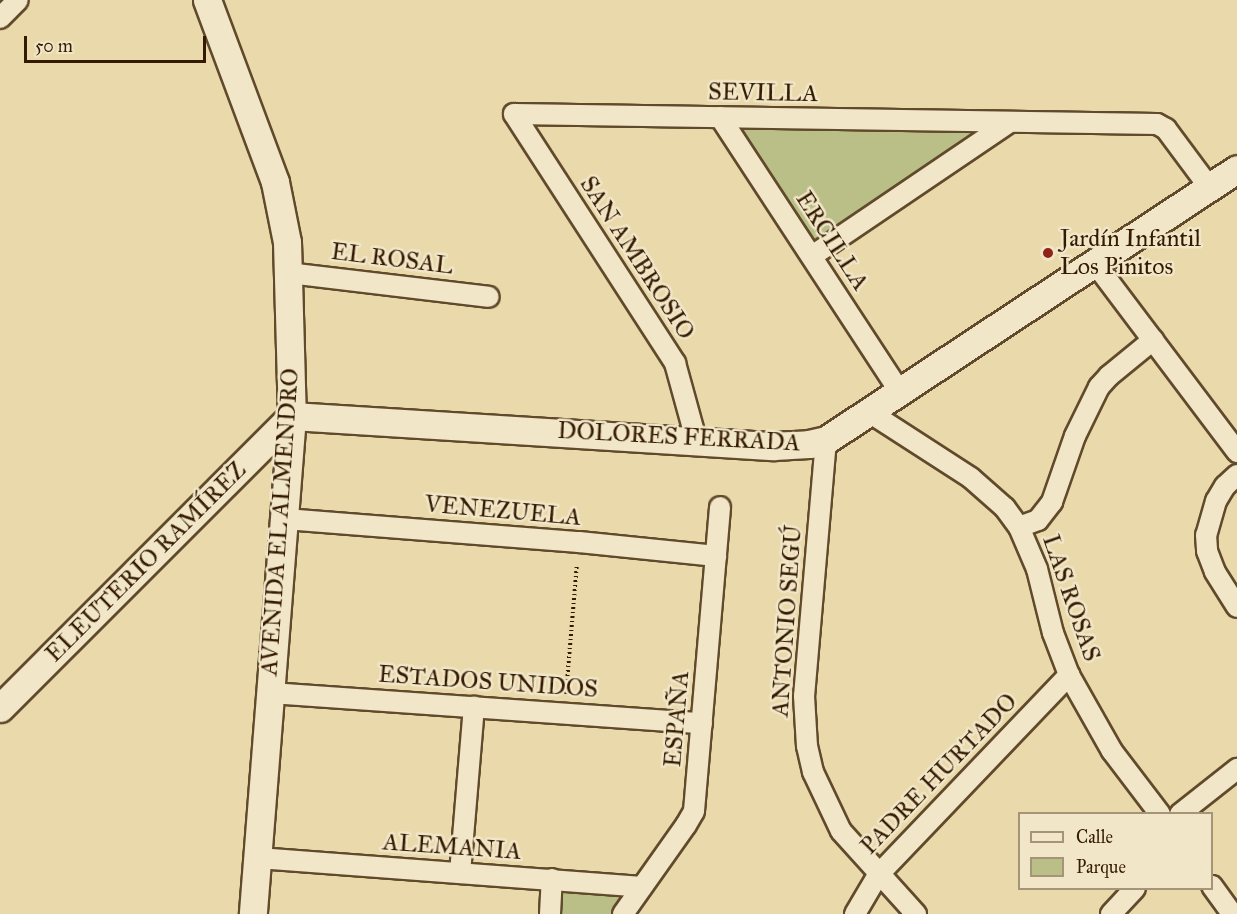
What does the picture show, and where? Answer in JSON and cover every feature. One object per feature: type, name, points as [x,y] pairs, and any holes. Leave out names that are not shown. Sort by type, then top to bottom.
[{"type":"street","points":[[0,18],[18,0]]},
{"type":"street","name":"AVENIDA EL ALMENDRO","points":[[207,0],[274,182],[288,242],[292,416],[253,914]]},
{"type":"street","name":"SEVILLA","points":[[514,114],[1157,124],[1166,129],[1209,187]]},
{"type":"street","name":"SAN AMBROSIO","points":[[514,114],[675,363],[696,439]]},
{"type":"street","name":"ERCILLA","points":[[720,117],[900,392]]},
{"type":"street","points":[[812,256],[1011,122]]},
{"type":"street","name":"DOLORES FERRADA","points":[[292,416],[792,446],[826,440],[1237,168]]},
{"type":"street","points":[[1094,262],[1237,452]]},
{"type":"street","name":"EL ROSAL","points":[[289,273],[489,297]]},
{"type":"street","points":[[1019,526],[1038,520],[1052,502],[1075,436],[1099,387],[1153,340]]},
{"type":"street","name":"LAS ROSAS","points":[[869,412],[971,478],[1005,508],[1019,526],[1037,568],[1053,633],[1069,675],[1112,751],[1159,812]]},
{"type":"street","name":"ELEUTERIO RAMÍREZ","points":[[0,708],[292,416]]},
{"type":"street","name":"ANTONIO SEGÚ","points":[[826,440],[804,696],[807,746],[813,772],[841,831],[916,914]]},
{"type":"street","points":[[1237,475],[1225,486],[1216,501],[1206,535],[1207,551],[1231,586],[1237,607]]},
{"type":"street","name":"ESPAÑA","points":[[623,914],[694,811],[720,507]]},
{"type":"street","name":"VENEZUELA","points":[[285,519],[579,542],[716,556]]},
{"type":"street","name":"PADRE HURTADO","points":[[855,914],[878,874],[1069,675]]},
{"type":"street","name":"ESTADOS UNIDOS","points":[[270,693],[702,723]]},
{"type":"street","points":[[460,873],[474,707]]},
{"type":"street","points":[[1181,812],[1237,769]]},
{"type":"street","name":"ALEMANIA","points":[[258,858],[642,887]]},
{"type":"street","points":[[550,914],[552,879]]},
{"type":"street","points":[[1213,887],[1232,914]]},
{"type":"street","points":[[1111,914],[1133,890]]},
{"type":"path","points":[[564,713],[579,542]]},
{"type":"green space","points":[[731,123],[995,128],[816,248]]},
{"type":"green space","points":[[557,886],[633,892],[618,914],[555,914]]},
{"type":"place","name":"Jardín Infantil Los Pinitos","points":[[1048,253]]}]
